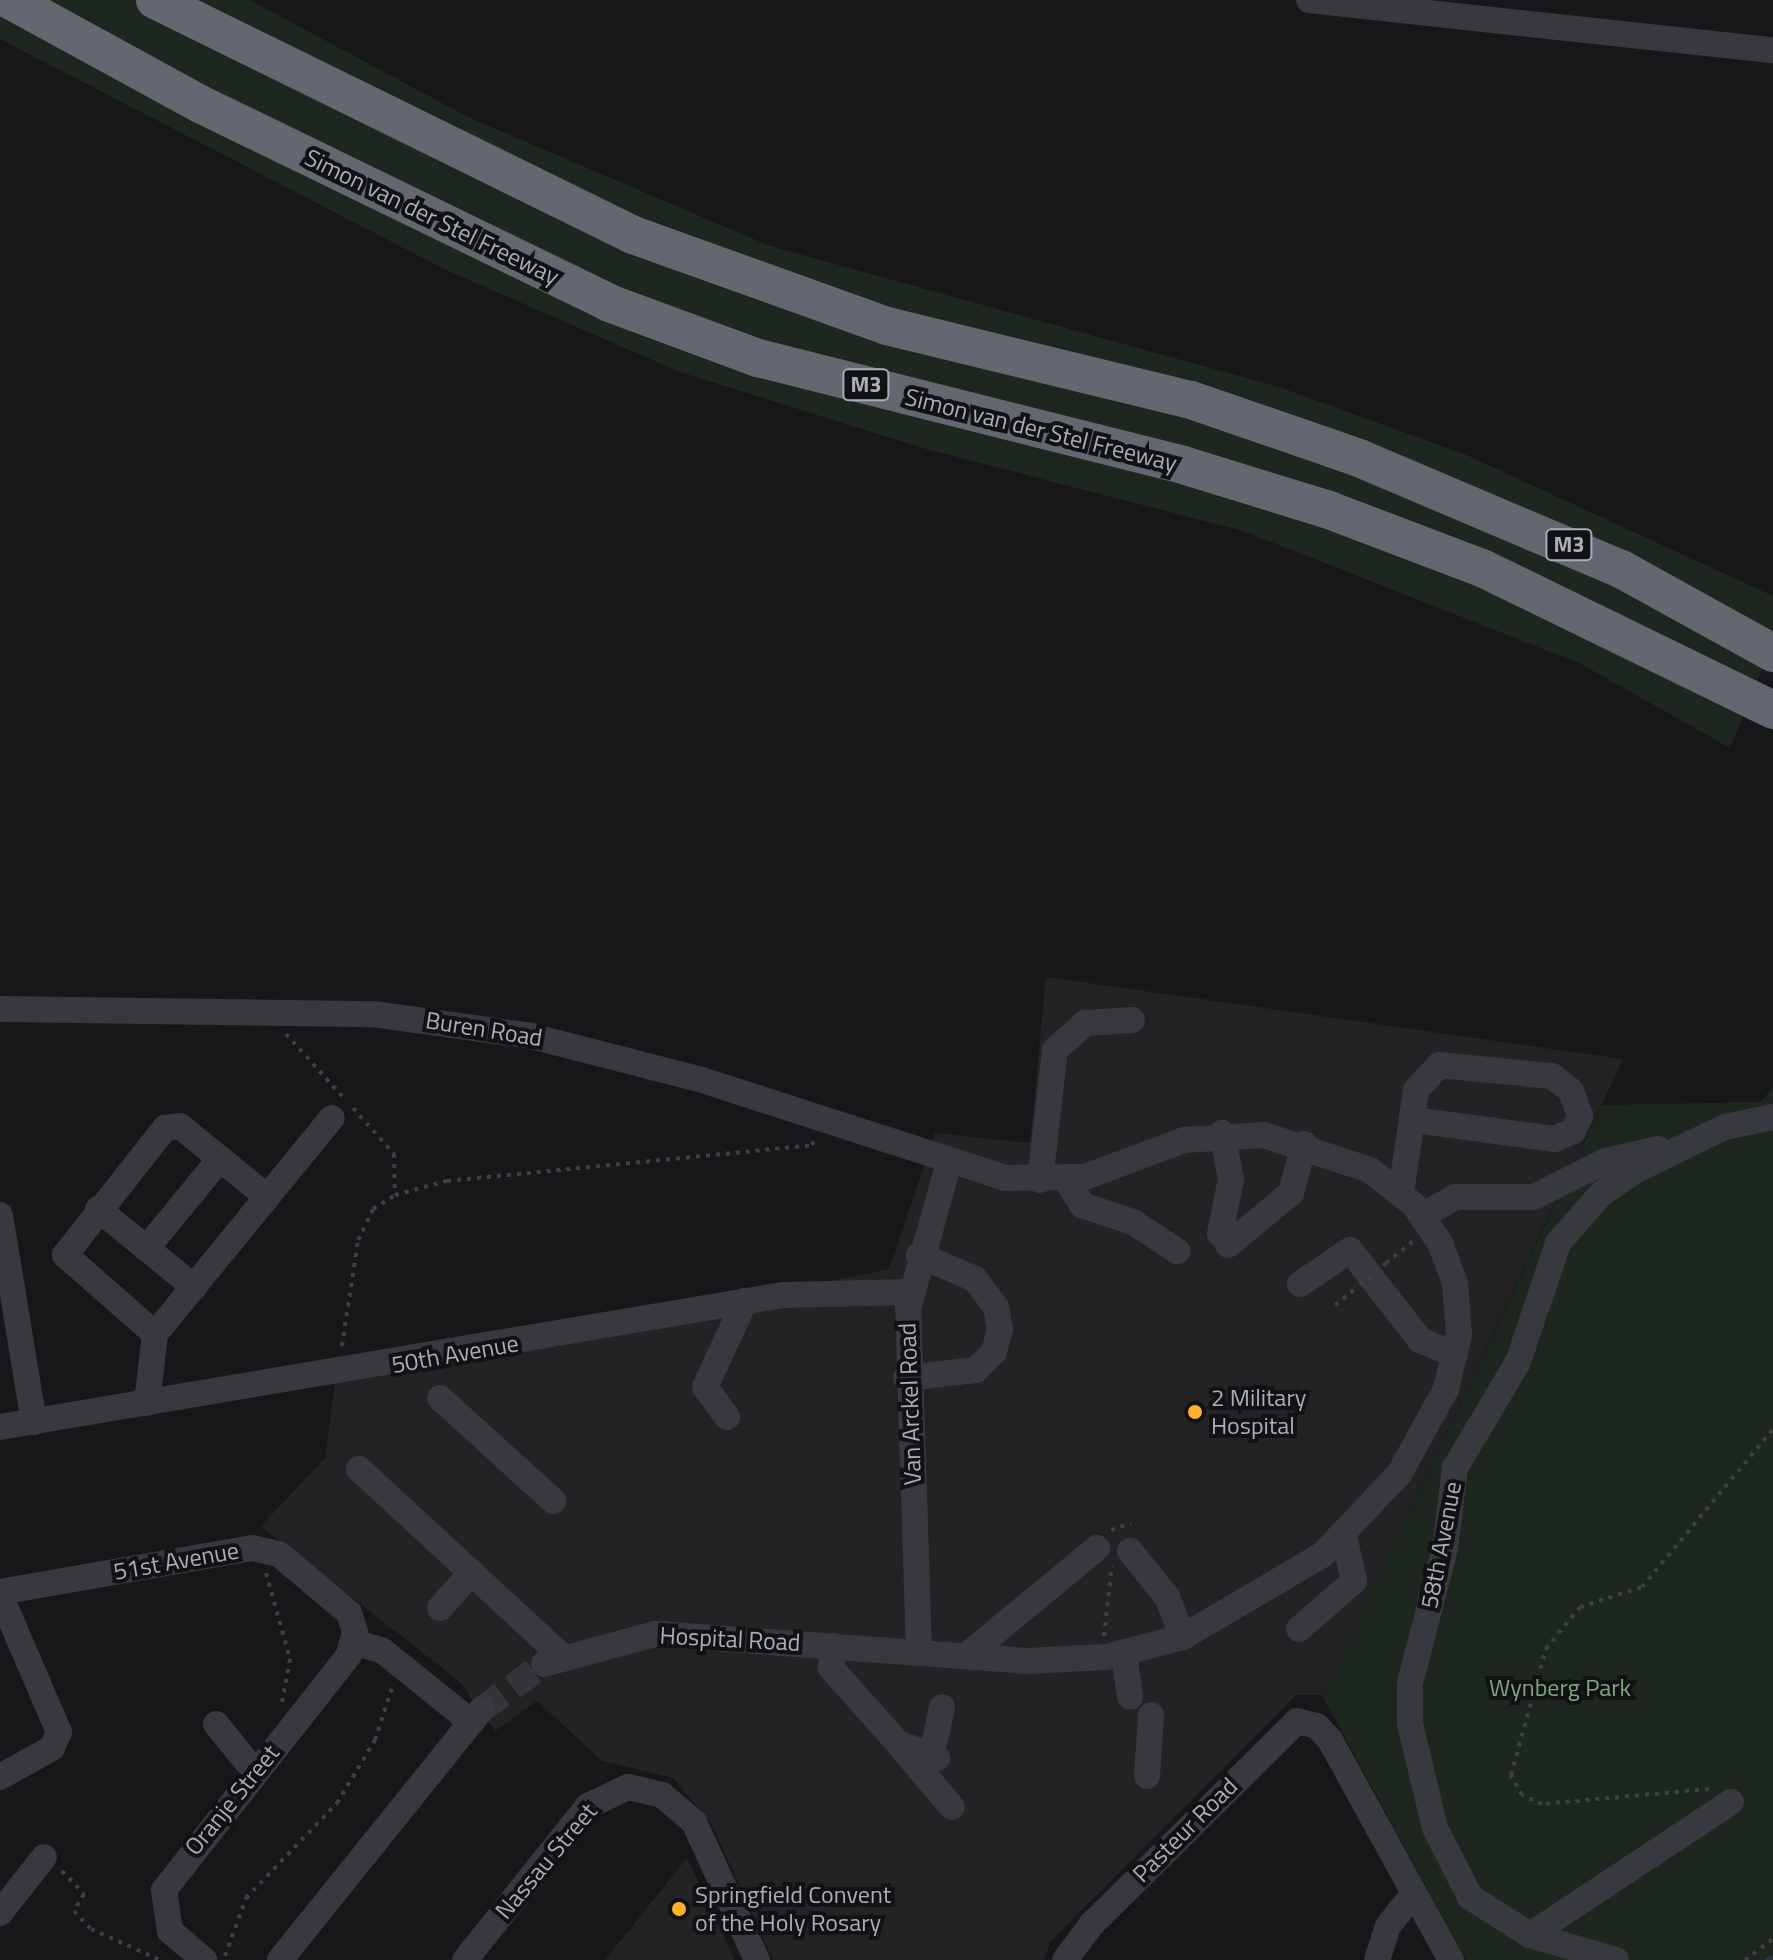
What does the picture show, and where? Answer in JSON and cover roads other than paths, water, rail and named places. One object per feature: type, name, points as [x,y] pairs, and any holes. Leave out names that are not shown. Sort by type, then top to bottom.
[{"type":"highway","name":"Simon van der Stel Freeway","points":[[10,0],[200,104],[609,303],[758,358],[1183,465],[1329,510],[1482,568],[1773,710]]},
{"type":"highway","name":"M3","points":[[155,0],[493,171],[773,290],[887,326],[1191,400],[1359,458],[1621,569],[1773,653]]},
{"type":"street","points":[[1309,0],[1773,50]]},
{"type":"street","name":"Buren Road","points":[[0,1009],[268,1010],[457,1023],[615,1054],[949,1162],[1053,1180]]},
{"type":"street","points":[[1053,1180],[1055,1050],[1085,1023],[1132,1020]]},
{"type":"street","points":[[1401,1193],[1412,1120],[1420,1083],[1448,1062],[1552,1076],[1571,1091],[1580,1116],[1573,1131],[1555,1139],[1412,1120]]},
{"type":"street","name":"58th Avenue","points":[[1616,1960],[1530,1935],[1470,1897],[1447,1863],[1410,1724],[1410,1683],[1445,1549],[1455,1468],[1518,1362],[1558,1243],[1601,1194],[1681,1145],[1773,1117]]},
{"type":"street","points":[[147,1403],[155,1334],[332,1118]]},
{"type":"street","points":[[155,1334],[67,1260],[68,1246],[98,1209],[168,1125],[220,1159],[267,1197]]},
{"type":"street","points":[[1053,1180],[1222,1133],[1304,1144],[1370,1170],[1401,1193],[1455,1283],[1455,1355],[1420,1340],[1350,1250],[1300,1284]]},
{"type":"street","points":[[1222,1133],[1231,1179],[1224,1240],[1291,1193],[1304,1144]]},
{"type":"street","points":[[1420,1226],[1447,1198],[1534,1197],[1606,1161],[1681,1145]]},
{"type":"street","points":[[146,1249],[220,1159]]},
{"type":"street","name":"Van Arckel Road","points":[[919,1653],[906,1378],[910,1292],[949,1162]]},
{"type":"street","points":[[1053,1180],[1082,1205],[1133,1222],[1177,1251]]},
{"type":"street","points":[[98,1209],[194,1287]]},
{"type":"street","points":[[0,1215],[34,1422]]},
{"type":"street","points":[[906,1378],[976,1370],[994,1352],[1000,1329],[996,1307],[975,1279],[919,1255]]},
{"type":"street","name":"50th Avenue","points":[[0,1427],[338,1376],[745,1301],[837,1289],[910,1292]]},
{"type":"street","points":[[727,1417],[705,1387],[745,1301]]},
{"type":"street","name":"Hospital Road","points":[[472,1572],[554,1661],[655,1634],[1065,1661],[1124,1653],[1183,1637],[1266,1594],[1344,1536],[1419,1441],[1455,1355]]},
{"type":"street","points":[[440,1398],[553,1501]]},
{"type":"street","points":[[359,1469],[472,1572],[440,1608]]},
{"type":"street","points":[[1299,1629],[1354,1581],[1344,1536]]},
{"type":"street","name":"51st Avenue","points":[[0,1593],[252,1548],[279,1554],[343,1606],[354,1642]]},
{"type":"street","points":[[966,1656],[1097,1548]]},
{"type":"street","points":[[1130,1551],[1167,1597],[1183,1637]]},
{"type":"street","points":[[0,1593],[59,1732],[52,1748],[0,1777]]},
{"type":"street","points":[[280,1960],[476,1716],[403,1664],[354,1642]]},
{"type":"street","name":"Oranje Street","points":[[204,1960],[170,1931],[164,1890],[354,1642]]},
{"type":"street","points":[[833,1646],[831,1668],[952,1807]]},
{"type":"street","points":[[1124,1653],[1130,1697]]},
{"type":"street","points":[[898,1743],[934,1758],[942,1707]]},
{"type":"street","points":[[1147,1776],[1151,1715]]},
{"type":"street","name":"Pasteur Road","points":[[1065,1960],[1284,1730],[1297,1721],[1317,1726],[1414,1893]]},
{"type":"street","points":[[216,1724],[255,1772]]},
{"type":"street","name":"Nassau Street","points":[[465,1960],[588,1806],[615,1789],[641,1787],[672,1801],[694,1822],[757,1960]]},
{"type":"street","points":[[1530,1935],[1731,1802]]},
{"type":"street","points":[[0,1913],[44,1857]]},
{"type":"street","points":[[1377,1960],[1388,1926],[1414,1893],[1451,1960]]},
{"type":"waterway","points":[[1768,1960],[1773,1959]]},
{"type":"tunnel","points":[[481,1710],[544,1664]]},
{"type":"place","name":"2 Military Hospital","points":[[1195,1412]]},
{"type":"place","name":"Springfield Convent of the Holy Rosary","points":[[679,1909]]},
{"type":"park label","name":"Wynberg Park","points":[[1560,1688]]}]
